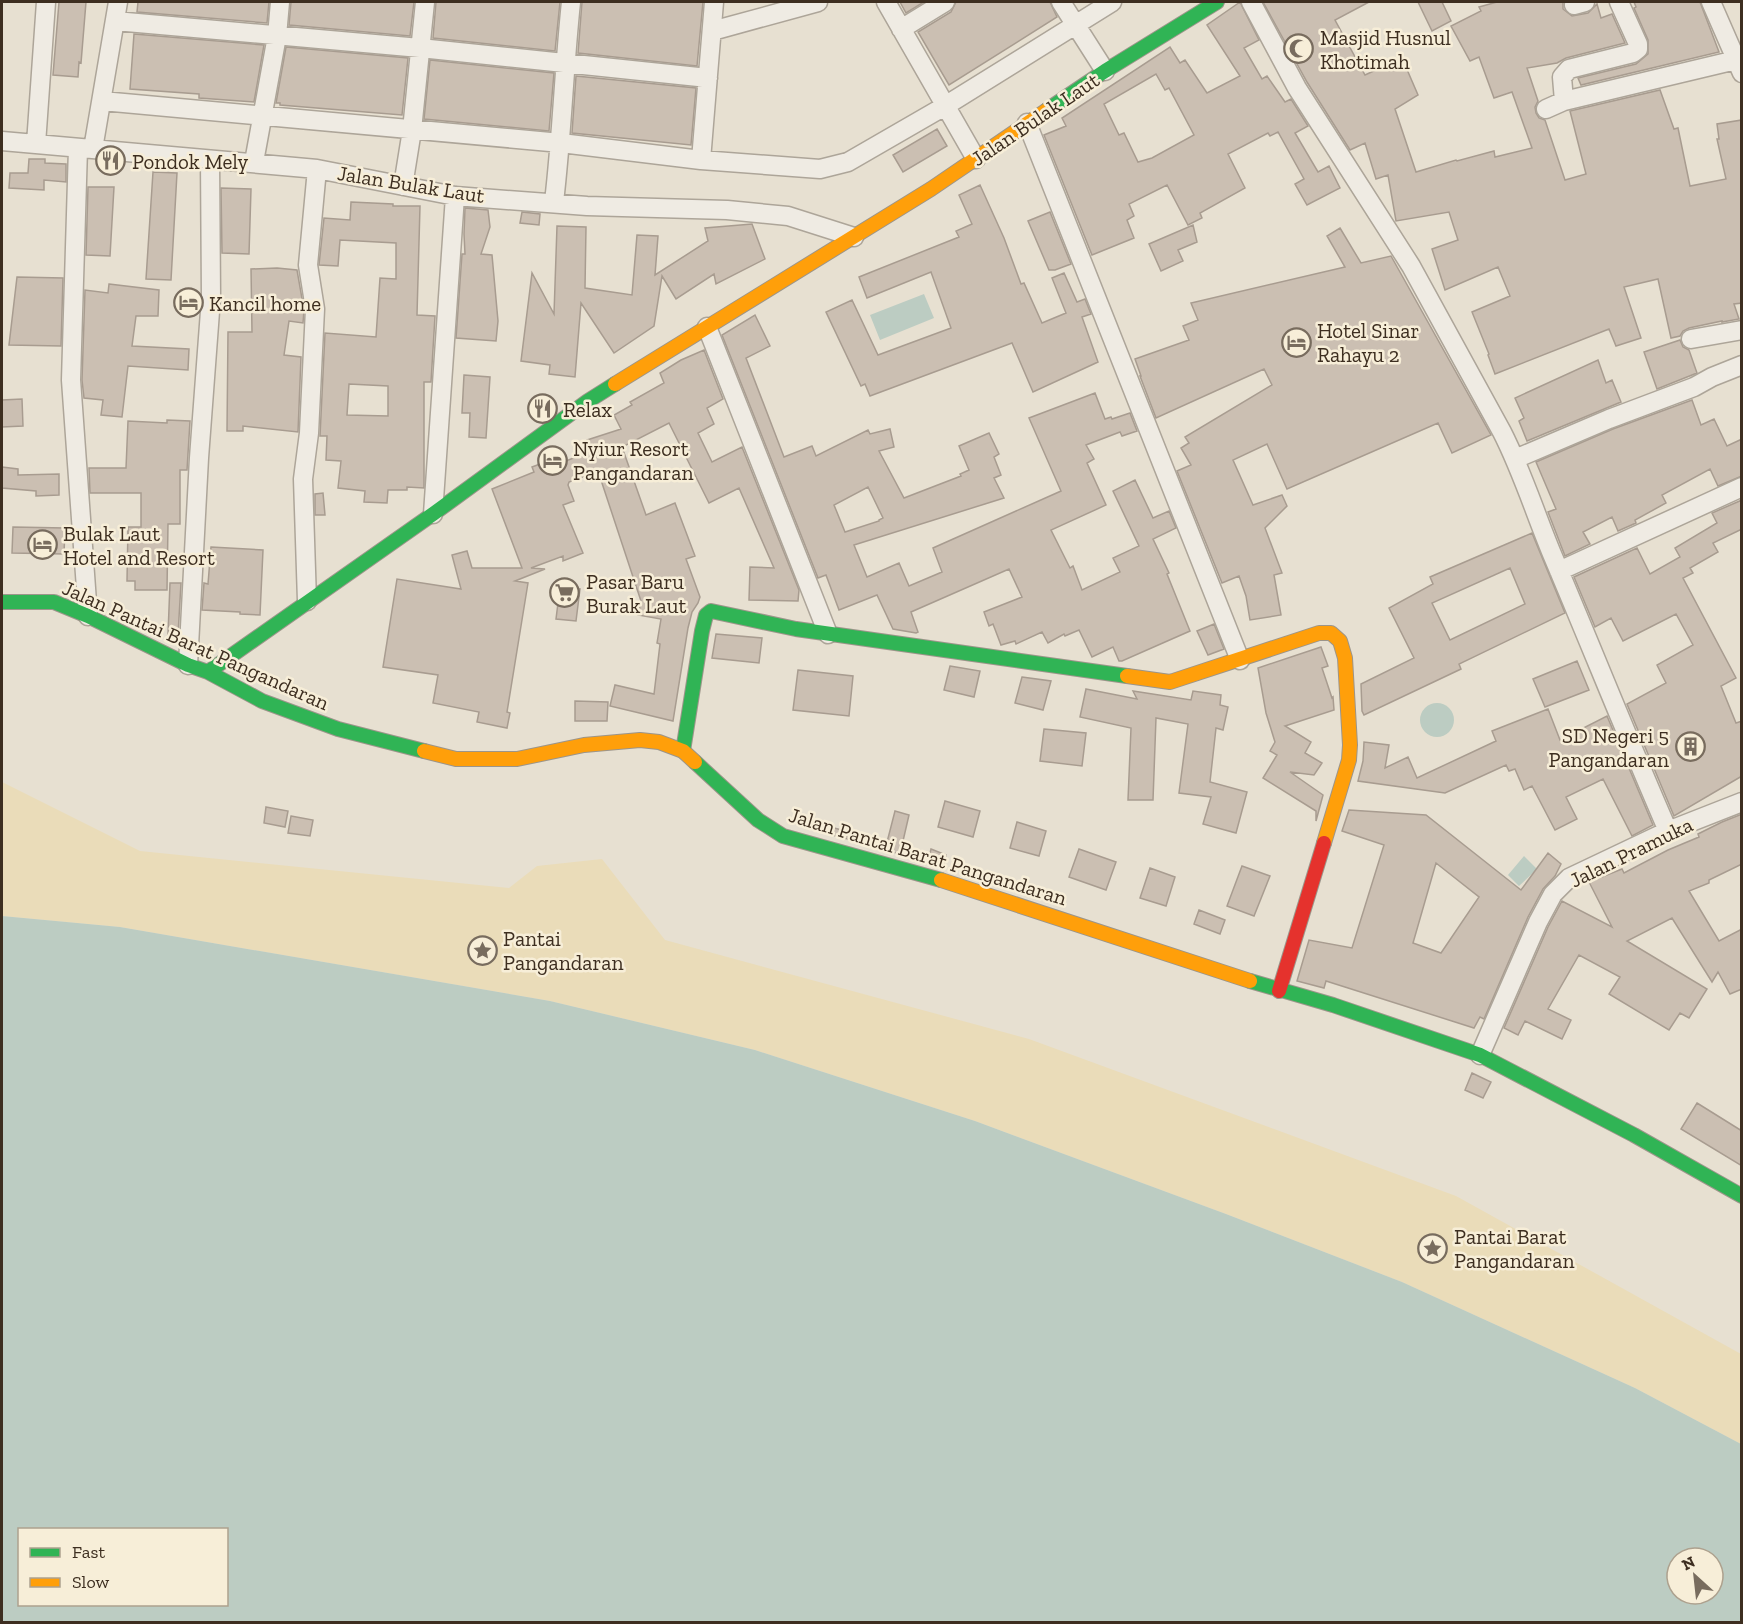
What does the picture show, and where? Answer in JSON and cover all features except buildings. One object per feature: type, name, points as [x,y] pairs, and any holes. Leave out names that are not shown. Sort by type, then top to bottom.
[{"type":"street","points":[[36,144],[46,2]]},
{"type":"street","points":[[88,616],[71,380],[86,149],[102,101],[118,2]]},
{"type":"street","points":[[254,162],[277,36],[280,2]]},
{"type":"street","points":[[403,186],[412,130],[425,2]]},
{"type":"street","points":[[554,202],[561,143],[564,64],[571,2]]},
{"type":"street","points":[[701,160],[714,2]]},
{"type":"street","points":[[712,31],[818,2]]},
{"type":"street","points":[[886,2],[976,159]]},
{"type":"street","points":[[902,29],[945,2]]},
{"type":"street","points":[[1061,2],[1105,71]]},
{"type":"street","points":[[102,101],[561,143],[701,160],[820,169],[848,162],[945,106],[1112,2]]},
{"type":"street","name":"Jalan Bulak Laut","points":[[208,672],[434,514],[588,401],[854,237],[976,159],[1105,71],[1217,2]]},
{"type":"street","points":[[1251,2],[1297,88],[1411,266],[1515,459],[1531,503],[1668,831]]},
{"type":"street","points":[[1564,101],[1562,77],[1565,71],[1633,53],[1638,49],[1638,44],[1619,2]]},
{"type":"street","points":[[1546,109],[1564,101],[1738,67],[1711,2]]},
{"type":"street","points":[[115,21],[420,48],[708,78]]},
{"type":"street","points":[[1028,123],[1240,660]]},
{"type":"street","name":"Jalan Bulak Laut","points":[[2,141],[316,169],[455,196],[587,206],[727,210],[788,216],[854,237]]},
{"type":"street","points":[[188,665],[199,458],[211,298],[210,160]]},
{"type":"street","points":[[307,601],[303,479],[309,433],[315,309],[308,264],[316,169]]},
{"type":"street","points":[[434,514],[455,196]]},
{"type":"street","points":[[707,327],[828,634]]},
{"type":"street","points":[[1691,339],[1742,330]]},
{"type":"street","points":[[1515,459],[1609,419],[1694,387],[1742,365]]},
{"type":"street","points":[[1559,571],[1742,487]]},
{"type":"street","name":"Jalan Pantai Barat Pangandaran","points":[[2,602],[54,602],[188,665],[208,672],[262,701],[338,729],[456,759],[517,759],[584,745],[640,740],[659,742],[683,751],[724,792],[758,820],[783,836],[934,878],[1280,991],[1333,1005],[1480,1055],[1634,1135],[1742,1196]]},
{"type":"street","points":[[683,751],[702,630],[708,613],[711,611],[828,634],[1170,682],[1319,633],[1331,633],[1340,641],[1345,658],[1349,760],[1280,991]]},
{"type":"street","name":"Jalan Pramuka","points":[[1480,1055],[1538,922],[1553,894],[1569,878],[1668,831],[1742,802]]},
{"type":"sand","points":[[2,782],[140,851],[509,888],[537,866],[602,859],[665,940],[1029,1039],[1456,1196],[1741,1354],[1741,1444],[1635,1388],[1402,1282],[975,1121],[755,1050],[550,1001],[120,927],[2,916]]},
{"type":"shaded area","points":[[924,294],[934,318],[880,340],[870,315]]},
{"type":"shaded area","points":[[1437,703],[1449,708],[1454,720],[1449,732],[1437,737],[1425,732],[1420,720],[1425,708]]},
{"type":"shaded area","points":[[1524,856],[1537,869],[1519,886],[1508,875]]},
{"type":"shaded area","points":[[2,916],[120,927],[550,1001],[755,1050],[975,1121],[1402,1282],[1635,1388],[1741,1444],[1741,1622],[2,1622]]},
{"type":"traffic: fast","points":[[1047,110],[1105,71],[1217,2]]},
{"type":"traffic: fast","points":[[208,672],[615,384]]},
{"type":"traffic: fast","points":[[2,602],[54,602],[188,665],[208,672],[262,701],[338,729],[424,751]]},
{"type":"traffic: fast","points":[[683,751],[702,631],[706,615],[711,611],[796,629],[1127,676]]},
{"type":"traffic: fast","points":[[695,762],[758,820],[783,836],[941,880]]},
{"type":"traffic: fast","points":[[1250,981],[1333,1005],[1480,1055],[1634,1135],[1742,1196]]},
{"type":"traffic: slow","points":[[615,384],[931,189],[1047,110]]},
{"type":"traffic: slow","points":[[1127,676],[1170,682],[1319,633],[1331,633],[1340,641],[1345,658],[1350,745],[1349,760],[1324,843]]},
{"type":"traffic: slow","points":[[424,751],[456,759],[517,759],[584,745],[640,740],[659,742],[683,751],[695,762]]},
{"type":"traffic: slow","points":[[941,880],[1250,981]]},
{"type":"traffic: jam","points":[[1279,991],[1324,843]]},
{"type":"place","name":"Masjid Husnul Khotimah","points":[[1299,49]]},
{"type":"place","name":"Pondok Mely","points":[[111,161]]},
{"type":"place","name":"Kancil home","points":[[188,303]]},
{"type":"place","name":"Hotel Sinar Rahayu 2","points":[[1296,342]]},
{"type":"place","name":"Relax","points":[[542,409]]},
{"type":"place","name":"Nyiur Resort Pangandaran","points":[[552,460]]},
{"type":"place","name":"Bulak Laut Hotel and Resort","points":[[42,545]]},
{"type":"place","name":"Pasar Baru Burak Laut","points":[[565,593]]},
{"type":"place","name":"SD Negeri 5 Pangandaran","points":[[1690,747]]},
{"type":"place","name":"Pantai Pangandaran","points":[[482,950]]},
{"type":"place","name":"Pantai Barat Pangandaran","points":[[1433,1248]]}]
